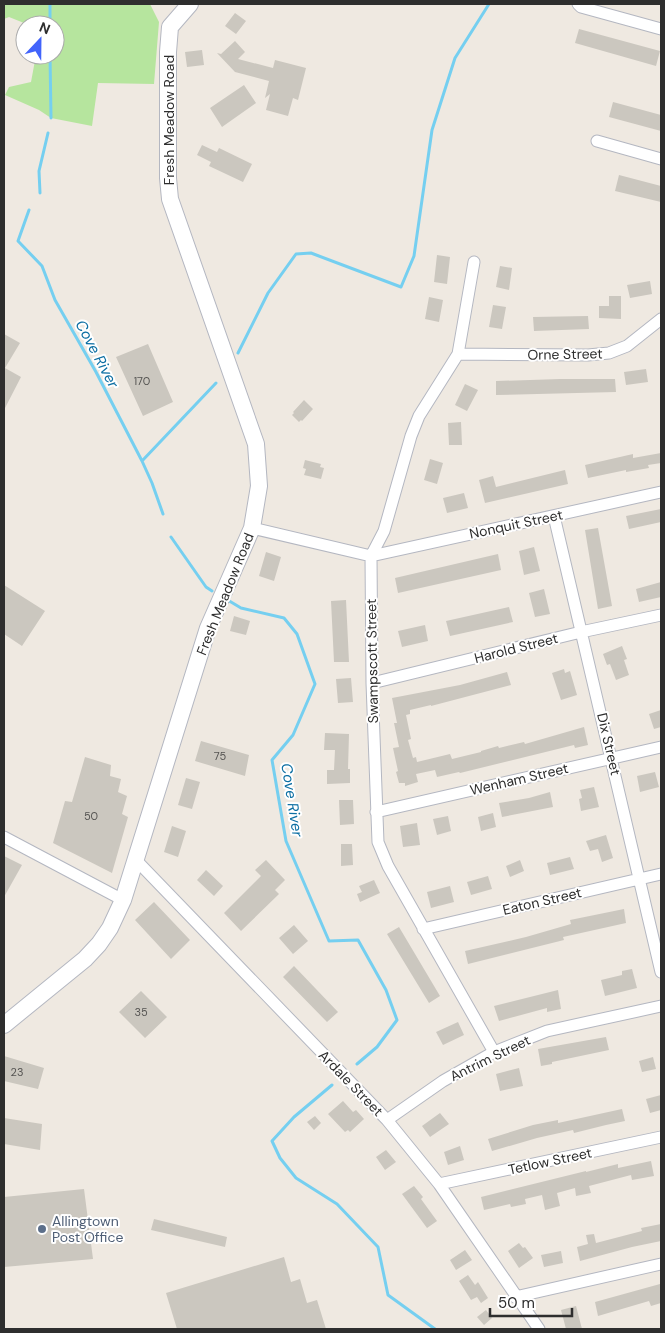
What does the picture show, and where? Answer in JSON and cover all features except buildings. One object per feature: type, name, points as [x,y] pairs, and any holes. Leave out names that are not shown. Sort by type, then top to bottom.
[{"type":"street","name":"Fresh Meadow Road","points":[[4,1024],[85,959],[110,928],[123,900],[208,628],[252,528],[260,486],[256,444],[170,199],[168,178],[168,52],[170,26],[190,4]]},
{"type":"street","points":[[578,4],[582,7],[661,29]]},
{"type":"street","points":[[597,141],[661,159]]},
{"type":"street","name":"Swampscott Street","points":[[474,262],[458,354],[420,416],[411,436],[384,531],[371,556],[372,683],[378,842],[388,866],[494,1052]]},
{"type":"street","name":"Orne Street","points":[[458,354],[588,355],[609,353],[628,346],[661,319]]},
{"type":"street","name":"Nonquit Street","points":[[371,556],[661,492]]},
{"type":"street","name":"Dix Street","points":[[554,516],[661,972]]},
{"type":"street","points":[[252,528],[371,556]]},
{"type":"street","name":"Harold Street","points":[[372,683],[581,632],[661,615]]},
{"type":"street","name":"Wenham Street","points":[[376,812],[661,747]]},
{"type":"street","points":[[4,837],[123,900]]},
{"type":"street","name":"Ardale Street","points":[[135,859],[387,1120],[439,1184],[515,1297],[539,1329]]},
{"type":"street","name":"Eaton Street","points":[[423,928],[661,874]]},
{"type":"street","name":"Antrim Street","points":[[387,1120],[443,1080],[494,1052],[547,1031],[661,1006]]},
{"type":"street","name":"Tetlow Street","points":[[439,1184],[661,1137]]},
{"type":"street","points":[[515,1297],[661,1264]]},
{"type":"green space","points":[[4,4],[150,4],[159,22],[154,84],[98,83],[92,126],[51,118],[39,110],[5,95],[9,87],[31,82],[34,65],[65,65],[65,15],[15,15],[15,19],[9,17],[4,19]]},
{"type":"waterway","name":"Cove River","points":[[50,4],[50,15]]},
{"type":"waterway","points":[[238,353],[268,293],[296,254],[311,253],[401,287],[414,256],[432,130],[455,58],[489,4]]},
{"type":"waterway","name":"Cove River","points":[[50,65],[51,118]]},
{"type":"waterway","name":"Cove River","points":[[40,193],[39,171],[48,133]]},
{"type":"waterway","name":"Cove River","points":[[29,210],[18,241],[42,266],[55,300],[96,372],[142,461],[163,514]]},
{"type":"waterway","points":[[142,461],[216,383]]},
{"type":"waterway","name":"Cove River","points":[[171,537],[206,587],[212,591]]},
{"type":"waterway","name":"Cove River","points":[[226,599],[241,608],[284,618],[297,634],[315,684],[293,735],[272,760],[286,841],[329,941],[358,940],[386,990],[397,1020],[377,1047],[357,1064]]},
{"type":"waterway","name":"Cove River","points":[[332,1085],[294,1117],[272,1141],[280,1158],[296,1178],[337,1204],[378,1247],[388,1295],[435,1329]]},
{"type":"place","name":"Allingtown Post Office","points":[[42,1229]]}]
